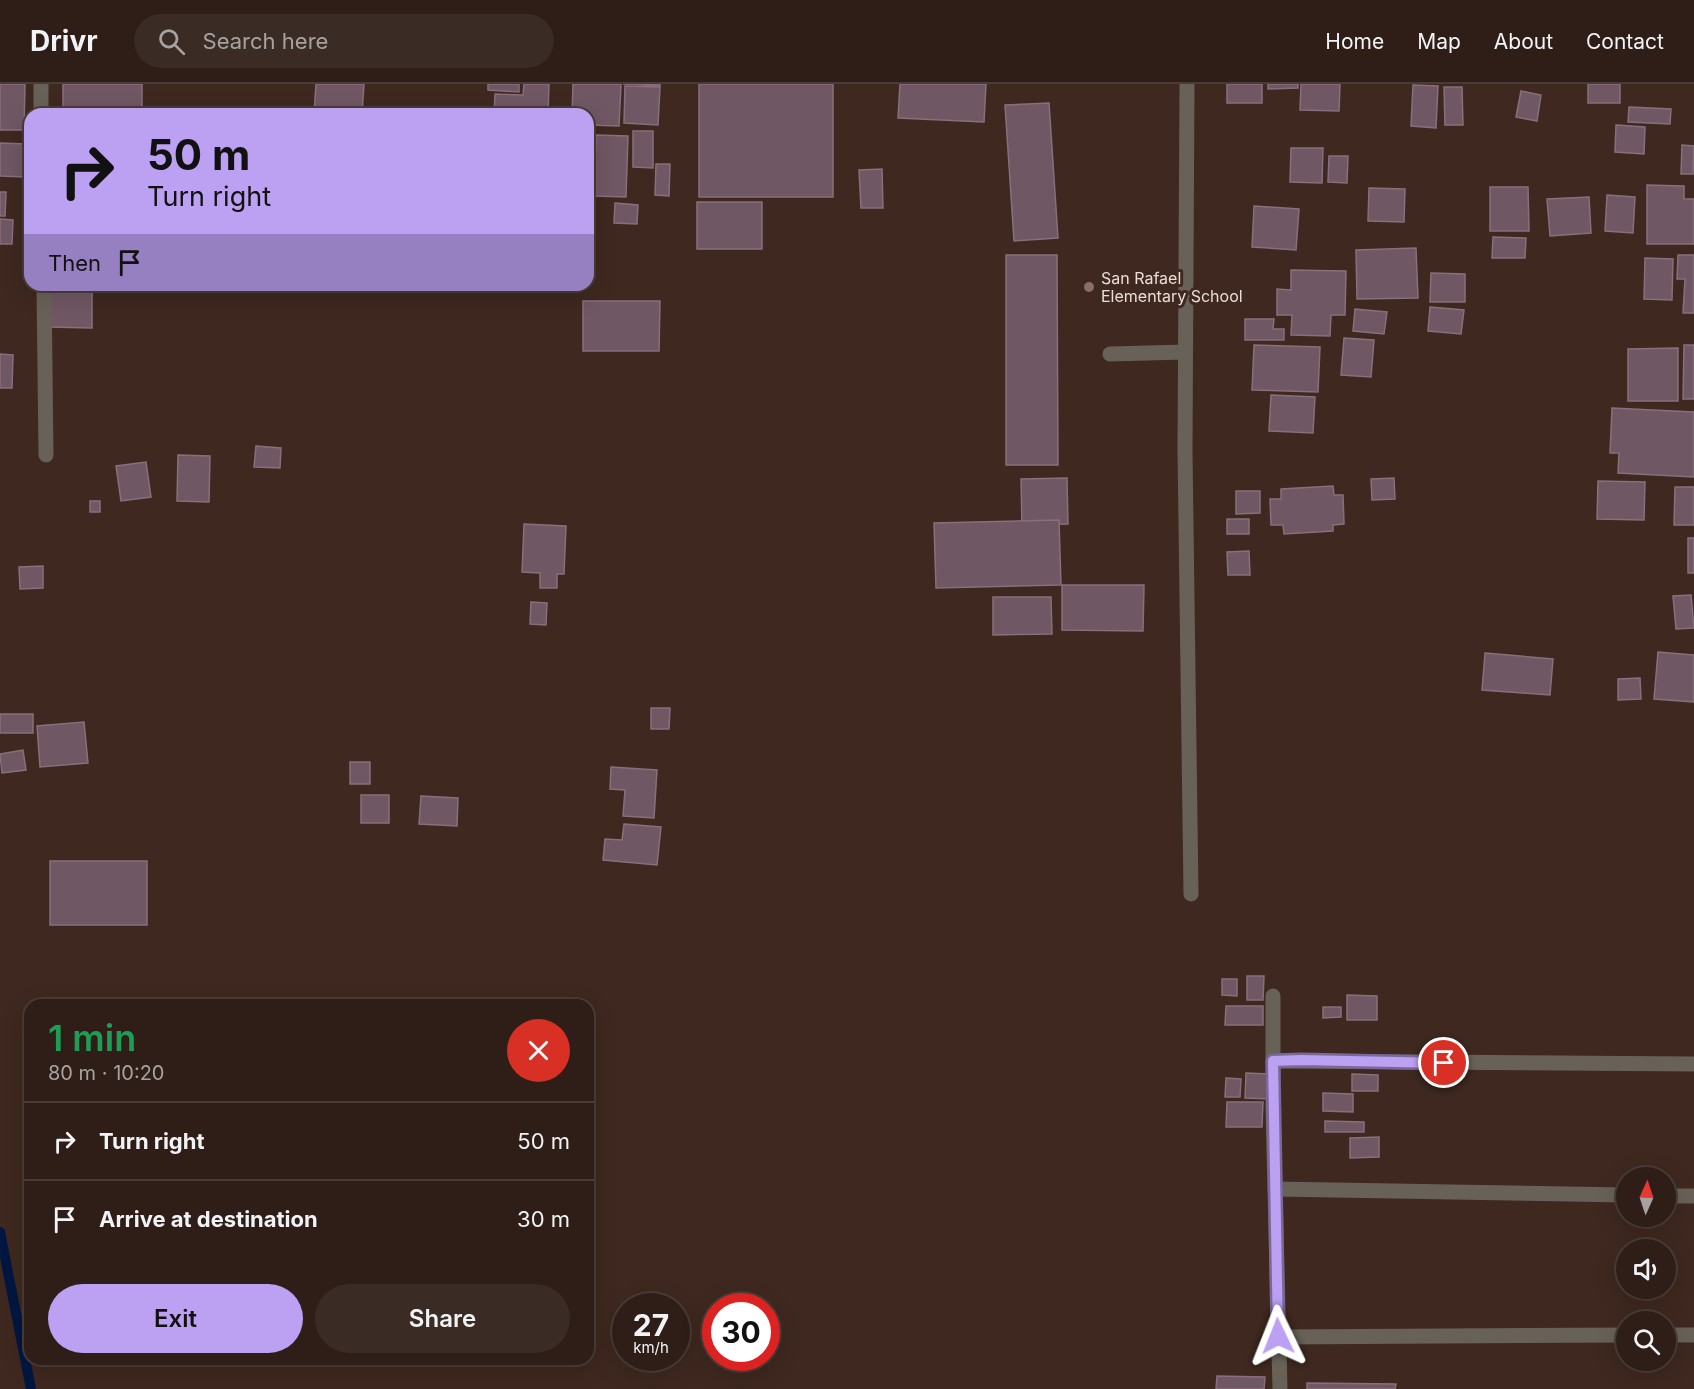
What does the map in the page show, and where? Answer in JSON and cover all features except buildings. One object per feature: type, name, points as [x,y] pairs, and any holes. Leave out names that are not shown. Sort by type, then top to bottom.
[{"type":"street","points":[[41,84],[41,108]]},
{"type":"street","points":[[1187,84],[1185,352],[1191,894]]},
{"type":"street","points":[[44,291],[46,455]]},
{"type":"street","points":[[1110,354],[1185,352]]},
{"type":"street","points":[[1273,996],[1280,1389]]},
{"type":"street","points":[[1273,1061],[1694,1064]]},
{"type":"street","points":[[1275,1189],[1616,1195]]},
{"type":"street","points":[[1676,1196],[1694,1196]]},
{"type":"street","points":[[1278,1336],[1616,1335]]},
{"type":"street","points":[[1676,1335],[1694,1335]]},
{"type":"waterway","points":[[0,1232],[24,1354]]},
{"type":"waterway","points":[[26,1365],[31,1389]]},
{"type":"place","name":"San Rafael Elementary School","points":[[1089,287]]},
{"type":"route","points":[[1278,1336],[1273,1061],[1444,1063]]}]
